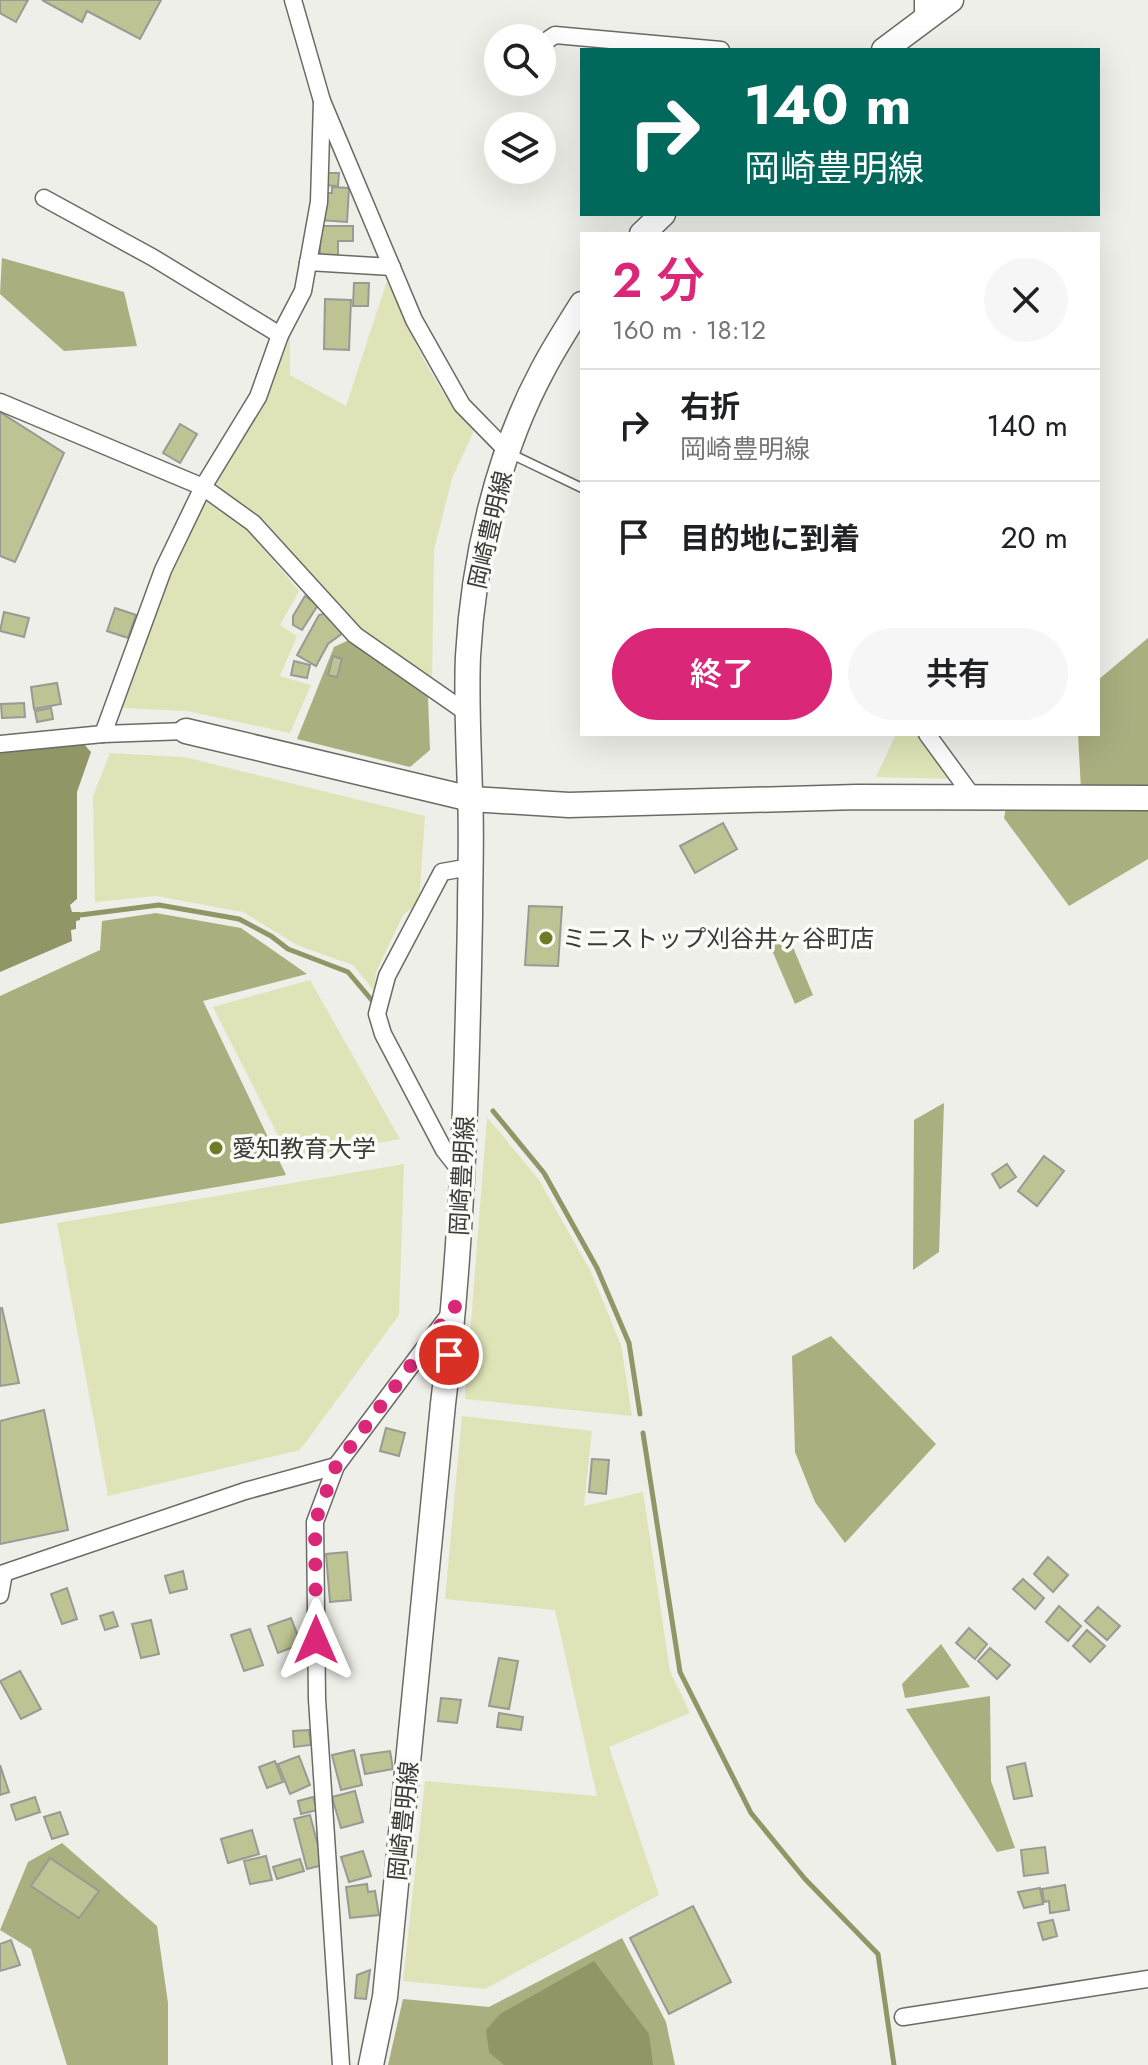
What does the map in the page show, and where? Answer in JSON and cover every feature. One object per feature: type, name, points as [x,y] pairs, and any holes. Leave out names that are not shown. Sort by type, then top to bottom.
[{"type":"main road","points":[[886,48],[923,10],[951,0]]},
{"type":"main road","points":[[644,232],[661,216]]},
{"type":"main road","name":"岡崎豊明線","points":[[371,2065],[385,1997],[455,1306],[467,1082],[471,799],[468,654],[476,584],[485,531],[509,453],[541,372],[580,307]]},
{"type":"main road","points":[[186,731],[471,799],[569,805],[857,797],[1148,798]]},
{"type":"street","points":[[293,0],[322,101],[414,320],[462,405],[509,453]]},
{"type":"street","points":[[556,35],[699,48]]},
{"type":"street","points":[[103,734],[163,570],[203,487],[258,397],[280,335],[303,291],[319,202],[322,101]]},
{"type":"street","points":[[44,198],[152,257],[280,335]]},
{"type":"street","points":[[308,262],[392,267]]},
{"type":"street","points":[[0,402],[203,487],[253,523],[355,635],[467,713]]},
{"type":"street","points":[[0,744],[103,734],[186,731]]},
{"type":"street","points":[[928,736],[973,797]]},
{"type":"street","points":[[462,1173],[444,1150],[414,1095],[383,1034],[377,1014],[387,976],[442,872],[470,867]]},
{"type":"street","points":[[341,2065],[317,1699],[315,1522],[336,1466],[455,1306]]},
{"type":"street","points":[[0,1595],[2,1575],[245,1491],[336,1466]]},
{"type":"street","points":[[903,2017],[1148,1979]]},
{"type":"lane","points":[[509,453],[580,487]]},
{"type":"shaded area","points":[[2,258],[124,292],[137,346],[64,351],[0,294]]},
{"type":"shaded area","points":[[388,278],[435,379],[474,431],[452,478],[434,550],[432,681],[359,627],[260,518],[214,486],[266,401],[290,336],[290,375],[346,406]]},
{"type":"shaded area","points":[[206,499],[247,529],[299,591],[280,625],[297,636],[280,676],[311,685],[290,733],[187,711],[121,708],[169,576]]},
{"type":"shaded area","points":[[1148,638],[1148,789],[1081,789],[1078,736],[1100,736],[1100,678]]},
{"type":"shaded area","points":[[349,640],[428,697],[430,750],[410,767],[297,739],[334,647]]},
{"type":"shaded area","points":[[895,736],[919,736],[950,779],[876,777]]},
{"type":"shaded area","points":[[81,741],[91,752],[77,792],[77,899],[70,905],[72,912],[80,912],[80,920],[76,921],[76,929],[71,930],[72,941],[0,972],[0,752]]},
{"type":"shaded area","points":[[110,753],[184,757],[425,816],[419,903],[403,915],[376,972],[374,991],[353,965],[297,945],[243,912],[156,896],[95,902],[93,796]]},
{"type":"shaded area","points":[[1006,808],[1148,808],[1148,859],[1069,906],[1004,818]]},
{"type":"shaded area","points":[[156,913],[241,928],[307,974],[203,1001],[286,1175],[0,1224],[0,996],[100,950],[102,921]]},
{"type":"shaded area","points":[[787,933],[813,995],[795,1004],[768,941]]},
{"type":"shaded area","points":[[310,980],[400,1139],[290,1159],[213,1007]]},
{"type":"shaded area","points":[[944,1103],[939,1252],[913,1270],[914,1120]]},
{"type":"shaded area","points":[[487,1117],[539,1180],[590,1270],[621,1345],[632,1416],[465,1399]]},
{"type":"shaded area","points":[[404,1164],[399,1315],[300,1450],[108,1496],[57,1223]]},
{"type":"shaded area","points":[[831,1336],[936,1444],[845,1543],[815,1502],[795,1452],[792,1356]]},
{"type":"shaded area","points":[[462,1416],[592,1431],[584,1506],[643,1492],[670,1671],[690,1713],[609,1747],[659,1895],[485,1989],[403,1981],[425,1781],[597,1796],[555,1610],[445,1599]]},
{"type":"shaded area","points":[[941,1644],[970,1687],[905,1698],[902,1684]]},
{"type":"shaded area","points":[[990,1696],[991,1781],[1015,1848],[997,1852],[906,1709]]},
{"type":"shaded area","points":[[62,1843],[157,1926],[168,2003],[168,2065],[67,2065],[31,1949],[0,1930],[28,1862]]},
{"type":"shaded area","points":[[622,1938],[666,2022],[675,2065],[388,2065],[403,1999],[489,2007]]},
{"type":"shaded area","points":[[594,1961],[649,2034],[653,2065],[504,2065],[489,2052],[486,2030],[500,2014]]},
{"type":"building","points":[[0,0],[28,0],[16,22],[0,13]]},
{"type":"building","points":[[42,0],[161,0],[140,39],[87,11],[82,22]]},
{"type":"building","points":[[324,173],[339,173],[338,186],[323,185]]},
{"type":"building","points":[[332,187],[349,188],[347,222],[320,220],[322,193],[332,193]]},
{"type":"building","points":[[320,226],[353,226],[353,241],[338,241],[338,255],[320,255]]},
{"type":"building","points":[[354,283],[369,283],[368,306],[353,306]]},
{"type":"building","points":[[325,299],[351,300],[349,350],[324,349]]},
{"type":"building","points":[[0,412],[64,453],[15,562],[0,556]]},
{"type":"building","points":[[180,424],[197,434],[180,463],[163,453]]},
{"type":"building","points":[[305,596],[318,605],[302,630],[293,625],[293,616]]},
{"type":"building","points":[[115,608],[136,615],[128,638],[107,631]]},
{"type":"building","points":[[4,612],[29,618],[24,637],[0,631]]},
{"type":"building","points":[[327,613],[344,632],[328,644],[316,666],[297,655],[319,615]]},
{"type":"building","points":[[333,656],[342,659],[337,677],[328,675]]},
{"type":"building","points":[[294,661],[310,665],[307,678],[291,675]]},
{"type":"building","points":[[57,683],[61,704],[34,709],[31,687]]},
{"type":"building","points":[[24,703],[25,717],[2,718],[1,704]]},
{"type":"building","points":[[51,708],[53,719],[37,722],[35,711]]},
{"type":"building","points":[[723,823],[737,849],[695,873],[680,846]]},
{"type":"building","points":[[529,906],[562,907],[558,966],[525,965]]},
{"type":"building","points":[[1044,1156],[1064,1171],[1037,1206],[1018,1191]]},
{"type":"building","points":[[1007,1164],[1016,1177],[1000,1188],[992,1174]]},
{"type":"building","points":[[0,1308],[19,1383],[0,1386]]},
{"type":"building","points":[[44,1410],[68,1530],[0,1544],[0,1421]]},
{"type":"building","points":[[386,1428],[405,1433],[399,1456],[380,1451]]},
{"type":"building","points":[[592,1459],[609,1460],[606,1494],[589,1492]]},
{"type":"building","points":[[347,1552],[351,1600],[330,1602],[326,1554]]},
{"type":"building","points":[[1048,1557],[1068,1575],[1053,1592],[1034,1574]]},
{"type":"building","points":[[183,1571],[187,1589],[170,1593],[165,1576]]},
{"type":"building","points":[[1023,1579],[1044,1598],[1035,1609],[1013,1589]]},
{"type":"building","points":[[67,1588],[77,1619],[62,1624],[51,1594]]},
{"type":"building","points":[[1059,1606],[1081,1626],[1068,1641],[1046,1622]]},
{"type":"building","points":[[1098,1607],[1120,1626],[1107,1640],[1085,1621]]},
{"type":"building","points":[[113,1612],[118,1626],[105,1630],[100,1616]]},
{"type":"building","points":[[291,1618],[301,1644],[278,1653],[268,1626]]},
{"type":"building","points":[[151,1620],[159,1654],[141,1658],[132,1624]]},
{"type":"building","points":[[969,1628],[987,1644],[975,1659],[956,1643]]},
{"type":"building","points":[[250,1629],[263,1665],[244,1671],[231,1635]]},
{"type":"building","points":[[1087,1630],[1105,1646],[1090,1662],[1073,1646]]},
{"type":"building","points":[[990,1648],[1010,1665],[997,1679],[978,1661]]},
{"type":"building","points":[[499,1658],[518,1661],[509,1709],[489,1706]]},
{"type":"building","points":[[20,1671],[41,1709],[21,1719],[0,1681]]},
{"type":"building","points":[[441,1698],[461,1700],[457,1723],[438,1721]]},
{"type":"building","points":[[499,1713],[523,1717],[521,1730],[497,1727]]},
{"type":"building","points":[[309,1730],[311,1745],[294,1747],[293,1731]]},
{"type":"building","points":[[354,1750],[362,1785],[341,1790],[332,1755]]},
{"type":"building","points":[[390,1751],[393,1769],[365,1774],[361,1755]]},
{"type":"building","points":[[299,1756],[310,1785],[290,1794],[278,1764]]},
{"type":"building","points":[[275,1761],[283,1782],[267,1788],[259,1767]]},
{"type":"building","points":[[1025,1763],[1032,1796],[1014,1799],[1007,1767]]},
{"type":"building","points":[[0,1765],[9,1792],[0,1795]]},
{"type":"building","points":[[355,1791],[363,1822],[341,1828],[332,1797]]},
{"type":"building","points":[[35,1797],[40,1812],[16,1820],[11,1805]]},
{"type":"building","points":[[313,1797],[317,1810],[301,1814],[298,1801]]},
{"type":"building","points":[[60,1812],[68,1834],[52,1839],[44,1817]]},
{"type":"building","points":[[310,1815],[323,1865],[307,1869],[294,1819]]},
{"type":"building","points":[[252,1830],[259,1854],[228,1863],[221,1839]]},
{"type":"building","points":[[1045,1847],[1048,1873],[1024,1876],[1021,1850]]},
{"type":"building","points":[[363,1851],[371,1876],[349,1882],[341,1857]]},
{"type":"building","points":[[266,1856],[272,1880],[250,1884],[244,1861]]},
{"type":"building","points":[[50,1858],[99,1891],[79,1918],[31,1886]]},
{"type":"building","points":[[300,1859],[304,1871],[277,1879],[273,1867]]},
{"type":"building","points":[[367,1884],[368,1892],[375,1891],[379,1915],[350,1918],[346,1887]]},
{"type":"building","points":[[1065,1885],[1069,1910],[1050,1913],[1049,1901],[1044,1902],[1042,1889]]},
{"type":"building","points":[[1040,1888],[1043,1904],[1024,1908],[1018,1892]]},
{"type":"building","points":[[693,1906],[731,1982],[669,2014],[630,1938]]},
{"type":"building","points":[[1053,1920],[1057,1936],[1043,1940],[1038,1923]]},
{"type":"building","points":[[11,1940],[20,1965],[0,1971],[0,1944]]},
{"type":"building","points":[[370,1970],[366,1999],[355,1998],[357,1975]]},
{"type":"waterway","points":[[80,915],[159,905],[239,919],[288,949],[348,972],[375,1004]]},
{"type":"waterway","points":[[493,1111],[544,1173],[597,1268],[629,1343],[640,1414]]},
{"type":"waterway","points":[[643,1433],[680,1672],[751,1813],[805,1879],[878,1954],[894,2065]]},
{"type":"place","name":"ミニストップ刈谷井ヶ谷町店","points":[[546,938]]},
{"type":"place","name":"愛知教育大学","points":[[216,1148]]},
{"type":"route","points":[[316,1640],[315,1522],[336,1466],[455,1306],[449,1355]]}]
